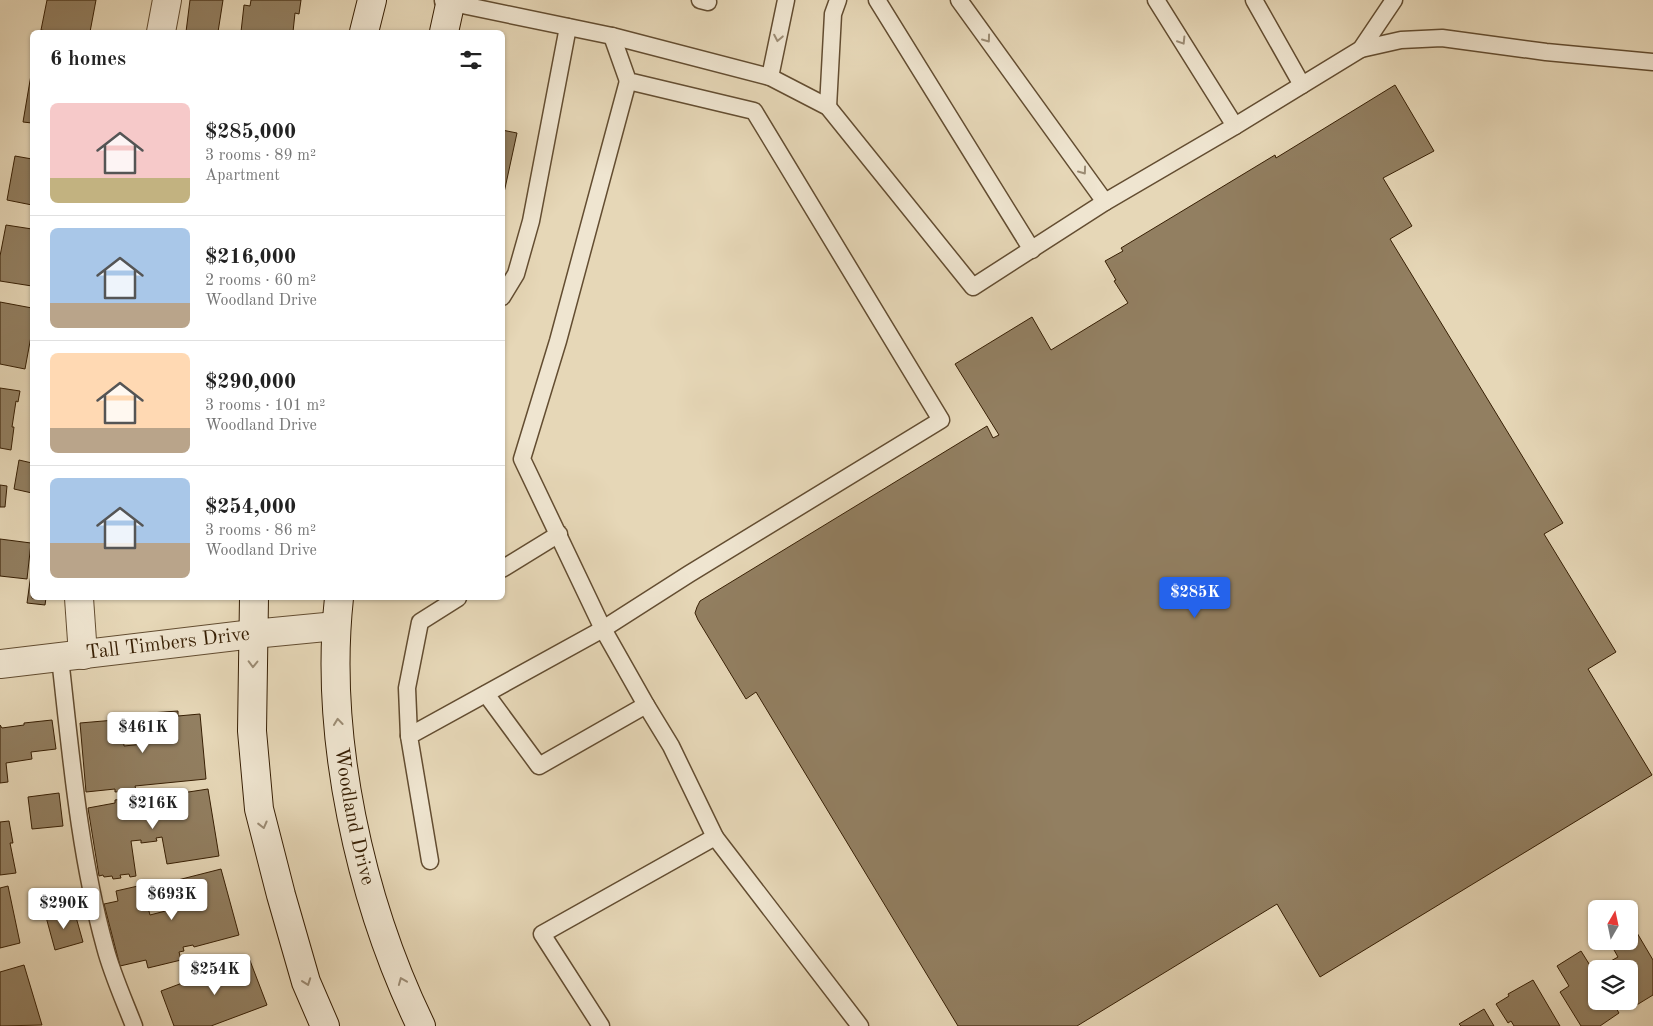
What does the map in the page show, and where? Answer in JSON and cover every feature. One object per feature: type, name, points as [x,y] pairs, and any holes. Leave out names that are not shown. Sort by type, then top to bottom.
[{"type":"street","points":[[161,30],[167,0]]},
{"type":"street","points":[[364,30],[372,0]]},
{"type":"street","points":[[444,30],[446,1]]},
{"type":"street","points":[[72,656],[78,600]]},
{"type":"street","points":[[254,600],[252,731],[259,808],[281,896],[306,982],[325,1026]]},
{"type":"street","name":"Woodland Drive","points":[[339,600],[336,626],[336,697],[343,767],[354,832],[372,897],[392,958],[421,1026]]},
{"type":"street","name":"Tall Timbers Drive","points":[[0,664],[336,626]]},
{"type":"lane","points":[[770,77],[786,0]]},
{"type":"lane","points":[[828,107],[833,14],[838,0]]},
{"type":"lane","points":[[877,0],[1032,250]]},
{"type":"lane","points":[[959,0],[1105,202]]},
{"type":"lane","points":[[1156,0],[1235,126]]},
{"type":"lane","points":[[1254,0],[1302,85]]},
{"type":"lane","points":[[1361,49],[1394,0]]},
{"type":"lane","points":[[446,1],[612,36],[770,77],[828,107],[973,287],[1105,202],[1361,49],[1401,40],[1442,38],[1546,52],[1653,62]]},
{"type":"lane","points":[[505,292],[516,274],[531,221],[568,27]]},
{"type":"lane","points":[[612,36],[628,81],[558,341],[522,459],[603,629],[671,746],[715,838],[860,1026]]},
{"type":"lane","points":[[409,736],[603,629],[689,574],[941,420],[754,111],[628,81]]},
{"type":"lane","points":[[505,567],[559,534]]},
{"type":"lane","points":[[430,861],[409,736],[407,688],[420,622],[455,600]]},
{"type":"lane","points":[[72,656],[83,854],[105,950],[134,1026]]},
{"type":"lane","points":[[486,694],[540,766],[646,705]]},
{"type":"lane","points":[[600,1026],[542,934],[715,838]]},
{"type":"building","points":[[47,0],[96,0],[90,30],[41,30]]},
{"type":"building","points":[[190,0],[223,0],[218,30],[186,30]]},
{"type":"building","points":[[251,0],[301,0],[299,14],[295,13],[293,30],[241,30],[244,5],[250,6]]},
{"type":"building","points":[[30,81],[30,123],[23,122]]},
{"type":"building","points":[[1395,85],[1434,151],[1383,178],[1412,226],[1390,239],[1563,523],[1544,534],[1616,652],[1588,669],[1652,775],[1320,977],[1277,904],[1077,1026],[958,1026],[756,692],[746,699],[698,620],[695,613],[697,607],[700,601],[987,426],[993,438],[999,435],[955,364],[1032,317],[1051,350],[1128,303],[1114,281],[1116,280],[1105,261],[1123,251],[1121,248],[1275,155],[1276,158]]},
{"type":"building","points":[[505,131],[517,133],[505,188]]},
{"type":"building","points":[[15,156],[30,159],[30,205],[7,200]]},
{"type":"building","points":[[6,225],[30,229],[30,286],[0,281],[0,256]]},
{"type":"building","points":[[0,302],[30,308],[30,342],[25,369],[0,364]]},
{"type":"building","points":[[0,388],[20,391],[18,402],[16,401],[12,427],[14,427],[11,450],[0,448]]},
{"type":"building","points":[[19,460],[30,463],[30,493],[14,489]]},
{"type":"building","points":[[0,485],[7,486],[5,507],[0,507]]},
{"type":"building","points":[[0,539],[30,543],[27,579],[0,576]]},
{"type":"building","points":[[30,581],[30,600],[46,600],[45,605],[27,603]]},
{"type":"building","points":[[178,711],[178,716],[200,714],[206,779],[135,786],[136,790],[115,792],[115,789],[86,792],[80,723],[115,720],[116,735],[123,734],[124,746],[153,743],[150,713]]},
{"type":"building","points":[[52,720],[56,749],[31,752],[32,759],[6,763],[8,782],[0,783],[0,725],[2,728]]},
{"type":"building","points":[[208,789],[219,856],[167,864],[162,837],[156,838],[157,841],[141,843],[141,840],[131,841],[136,876],[130,877],[129,874],[120,875],[121,878],[113,879],[112,876],[99,876],[88,808],[115,803],[115,800],[136,797],[136,800]]},
{"type":"building","points":[[59,793],[63,826],[32,829],[28,797]]},
{"type":"building","points":[[9,821],[13,843],[10,843],[16,873],[0,875],[0,822]]},
{"type":"building","points":[[221,869],[239,935],[194,947],[193,945],[183,947],[184,951],[179,952],[181,960],[148,968],[146,960],[120,966],[104,904],[118,901],[116,891],[138,886],[143,905],[147,904],[150,915],[177,908],[170,882]]},
{"type":"building","points":[[8,886],[20,943],[0,948],[0,888]]},
{"type":"building","points":[[74,910],[83,942],[55,950],[46,917]]},
{"type":"building","points":[[1638,935],[1653,960],[1653,995],[1638,1004],[1638,960],[1613,960],[1618,957],[1614,950],[1638,950]]},
{"type":"building","points":[[1581,951],[1588,962],[1588,1010],[1617,1010],[1619,1013],[1600,1026],[1581,1026],[1560,992],[1569,986],[1557,966]]},
{"type":"building","points":[[249,958],[267,1005],[211,1026],[174,1026],[161,991]]},
{"type":"building","points":[[24,965],[42,1025],[0,1026],[0,972]]},
{"type":"building","points":[[1533,980],[1560,1026],[1514,1026],[1511,1021],[1508,1023],[1496,1004],[1509,996],[1508,994]]},
{"type":"building","points":[[1484,1009],[1494,1026],[1461,1026],[1459,1024]]}]
